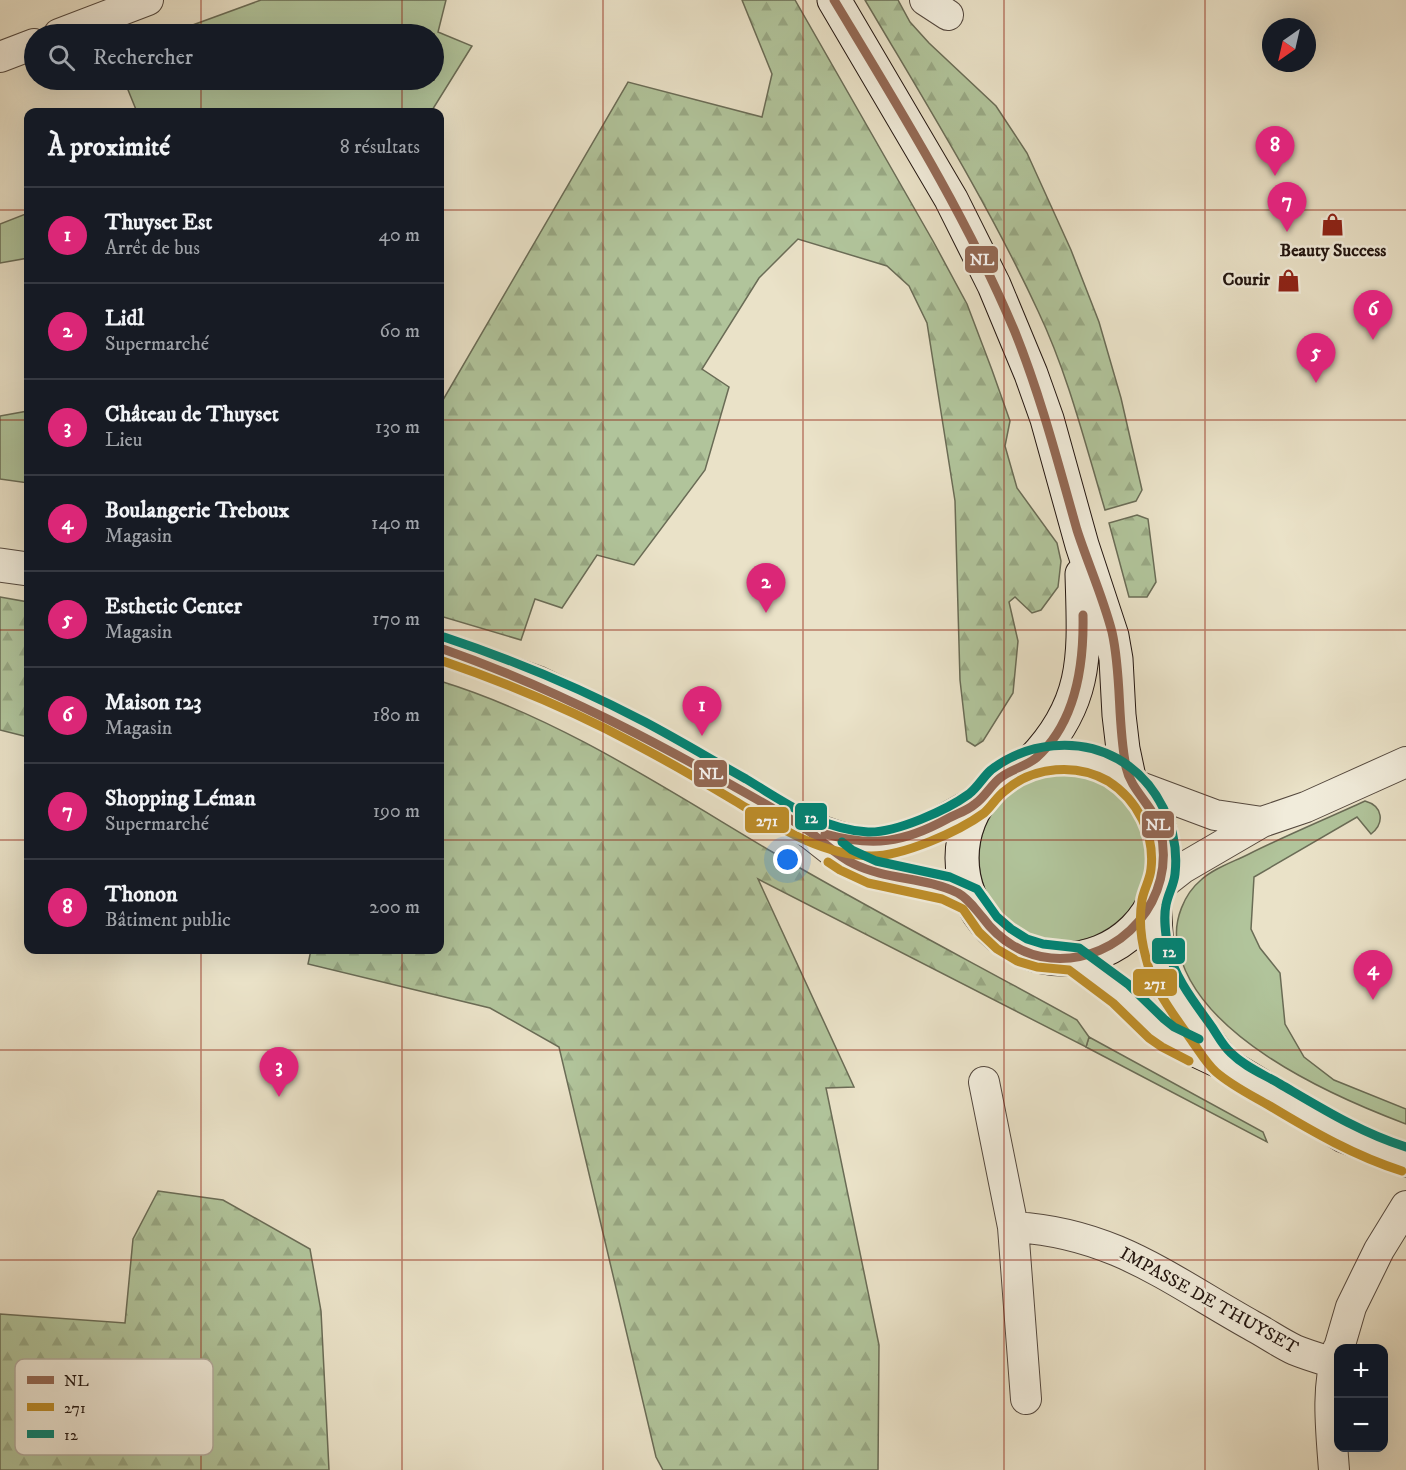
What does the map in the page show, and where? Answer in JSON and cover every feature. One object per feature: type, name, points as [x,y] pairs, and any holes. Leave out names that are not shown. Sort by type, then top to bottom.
[{"type":"main road","points":[[834,0],[951,200],[1014,329],[1047,419],[1082,545],[1112,636],[1123,749],[1131,783]]},
{"type":"main road","points":[[1082,545],[1084,639],[1080,677],[1075,695],[1061,725],[1044,749],[1032,761],[1002,777],[978,802],[967,825],[962,850],[963,875],[971,900],[988,926],[1012,945],[1041,956],[1073,958],[1098,952],[1121,940],[1140,923],[1157,894]]},
{"type":"main road","points":[[0,565],[24,568]]},
{"type":"main road","points":[[444,649],[538,683],[590,707],[691,761],[804,827],[846,860],[872,872],[946,888],[971,900]]},
{"type":"main road","points":[[1032,761],[1057,757],[1084,759],[1108,767],[1131,783],[1148,803],[1160,832],[1164,850],[1157,894],[1156,951],[1168,985],[1223,1063]]},
{"type":"main road","points":[[804,827],[857,843],[886,843],[913,836],[978,802]]},
{"type":"main road","points":[[1073,958],[1121,994],[1168,1037],[1223,1063],[1344,1136],[1406,1160]]},
{"type":"street","points":[[85,24],[148,0]]},
{"type":"street","points":[[0,57],[24,48]]},
{"type":"street","points":[[1157,894],[1183,868],[1262,822],[1306,807],[1406,762]]},
{"type":"street","points":[[1131,783],[1215,815],[1262,822]]},
{"type":"street","points":[[984,1082],[1013,1227],[1026,1399]]},
{"type":"street","points":[[1340,1344],[1352,1307],[1379,1250],[1406,1206]]},
{"type":"street","name":"IMPASSE DE THUYSET","points":[[1013,1227],[1042,1228],[1086,1238],[1132,1256],[1295,1350],[1334,1353]]},
{"type":"street","points":[[1334,1377],[1329,1416],[1334,1470]]},
{"type":"green space","points":[[261,0],[446,0],[440,24],[195,24]]},
{"type":"green space","points":[[742,0],[795,0],[967,304],[1010,421],[1005,446],[1017,488],[1057,543],[1061,561],[1058,587],[1041,610],[1032,613],[1015,597],[1009,602],[1018,641],[1013,693],[983,741],[975,746],[967,741],[960,680],[955,501],[927,323],[909,286],[887,266],[798,239],[759,278],[702,369],[729,387],[705,470],[634,565],[597,555],[562,608],[535,599],[521,640],[444,617],[444,398],[628,82],[762,117],[772,74]]},
{"type":"green space","points":[[865,0],[898,0],[910,22],[929,43],[996,106],[1027,153],[1071,250],[1099,322],[1121,398],[1142,490],[1136,501],[1105,510],[1067,384],[1038,311],[977,192]]},
{"type":"green space","points":[[444,34],[472,46],[433,108],[135,108],[128,90],[444,90]]},
{"type":"green space","points":[[24,215],[24,259],[0,263],[0,224]]},
{"type":"green space","points":[[24,412],[24,482],[0,479],[0,416]]},
{"type":"green space","points":[[1137,515],[1148,519],[1156,582],[1147,597],[1129,597],[1109,523]]},
{"type":"green space","points":[[0,597],[24,601],[24,736],[0,730]]},
{"type":"green space","points":[[444,682],[528,714],[612,757],[811,875],[1077,1020],[1089,1037],[1086,1047],[758,879],[854,1087],[826,1088],[879,1345],[878,1470],[663,1470],[656,1457],[559,1047],[490,1008],[308,964],[310,954],[444,954]]},
{"type":"green space","points":[[1063,774],[1095,781],[1110,788],[1122,799],[1133,811],[1140,826],[1147,858],[1140,890],[1133,905],[1122,917],[1110,928],[1095,935],[1063,942],[1031,935],[1016,928],[1004,917],[993,905],[986,890],[979,858],[986,826],[993,811],[1004,799],[1016,788],[1031,781]]},
{"type":"green space","points":[[1365,801],[1376,807],[1380,815],[1376,830],[1371,834],[1357,817],[1254,877],[1251,929],[1260,948],[1280,973],[1285,1024],[1304,1057],[1334,1080],[1406,1109],[1406,1124],[1303,1078],[1234,1032],[1207,1004],[1187,974],[1177,941],[1177,925],[1185,900],[1206,876]]},
{"type":"green space","points":[[1089,1037],[1263,1132],[1267,1142],[1086,1047]]},
{"type":"green space","points":[[158,1191],[223,1200],[310,1249],[321,1311],[329,1470],[0,1470],[0,1314],[125,1323],[133,1239]]},
{"type":"transit line","name":"NL","points":[[444,649],[568,700],[651,741],[791,820],[854,864],[880,873],[932,884],[962,895],[1004,940],[1031,954],[1051,958],[1077,957],[1100,950],[1121,938],[1138,922],[1152,902],[1160,879],[1163,855],[1160,829],[1157,820],[1132,783],[1126,767],[1112,632],[1077,530],[1033,381],[1015,332],[975,246],[907,122],[834,0]]},
{"type":"transit line","name":"NL","points":[[825,834],[858,841],[873,841],[902,838],[916,833],[969,809],[1000,778],[1036,758],[1050,744],[1069,711],[1082,654],[1083,615]]},
{"type":"transit line","name":"12","points":[[444,637],[571,686],[645,722],[804,813],[851,830],[868,832],[892,829],[935,813],[969,794],[991,770],[1005,761],[1037,748],[1070,745],[1103,752],[1118,759],[1144,780],[1155,794],[1170,824],[1176,857],[1174,878],[1165,910],[1168,949],[1181,981],[1223,1044],[1236,1058],[1248,1066],[1326,1111],[1373,1135],[1406,1147]]},
{"type":"transit line","name":"271","points":[[444,661],[515,688],[587,720],[673,765],[800,838],[852,854],[884,855],[930,842],[984,813],[1000,795],[1017,782],[1042,772],[1083,771],[1108,781],[1119,789],[1136,808],[1147,831],[1150,844],[1151,869],[1143,896],[1141,914],[1143,944],[1149,969],[1165,1001],[1206,1061],[1229,1082],[1334,1143],[1402,1171]]},
{"type":"transit line","name":"12","points":[[842,842],[852,850],[876,861],[950,877],[977,889],[997,917],[1011,929],[1027,939],[1043,944],[1079,948],[1128,984],[1174,1027],[1199,1039]]},
{"type":"transit line","name":"271","points":[[828,862],[868,883],[942,899],[963,909],[979,932],[997,949],[1017,961],[1037,967],[1069,970],[1113,1003],[1149,1038],[1189,1061]]},
{"type":"place","name":"Thonon","points":[[1275,176]]},
{"type":"place","name":"Beauty Success","points":[[1333,225]]},
{"type":"place","name":"Shopping Léman","points":[[1287,232]]},
{"type":"place","name":"Courir","points":[[1288,280]]},
{"type":"place","name":"Maison 123","points":[[1373,340]]},
{"type":"place","name":"Esthetic Center","points":[[1316,383]]},
{"type":"place","name":"Lidl","points":[[766,613]]},
{"type":"place","name":"Thuyset Est","points":[[702,736]]},
{"type":"place","name":"Boulangerie Treboux","points":[[1373,1000]]},
{"type":"place","name":"Château de Thuyset","points":[[279,1097]]}]
